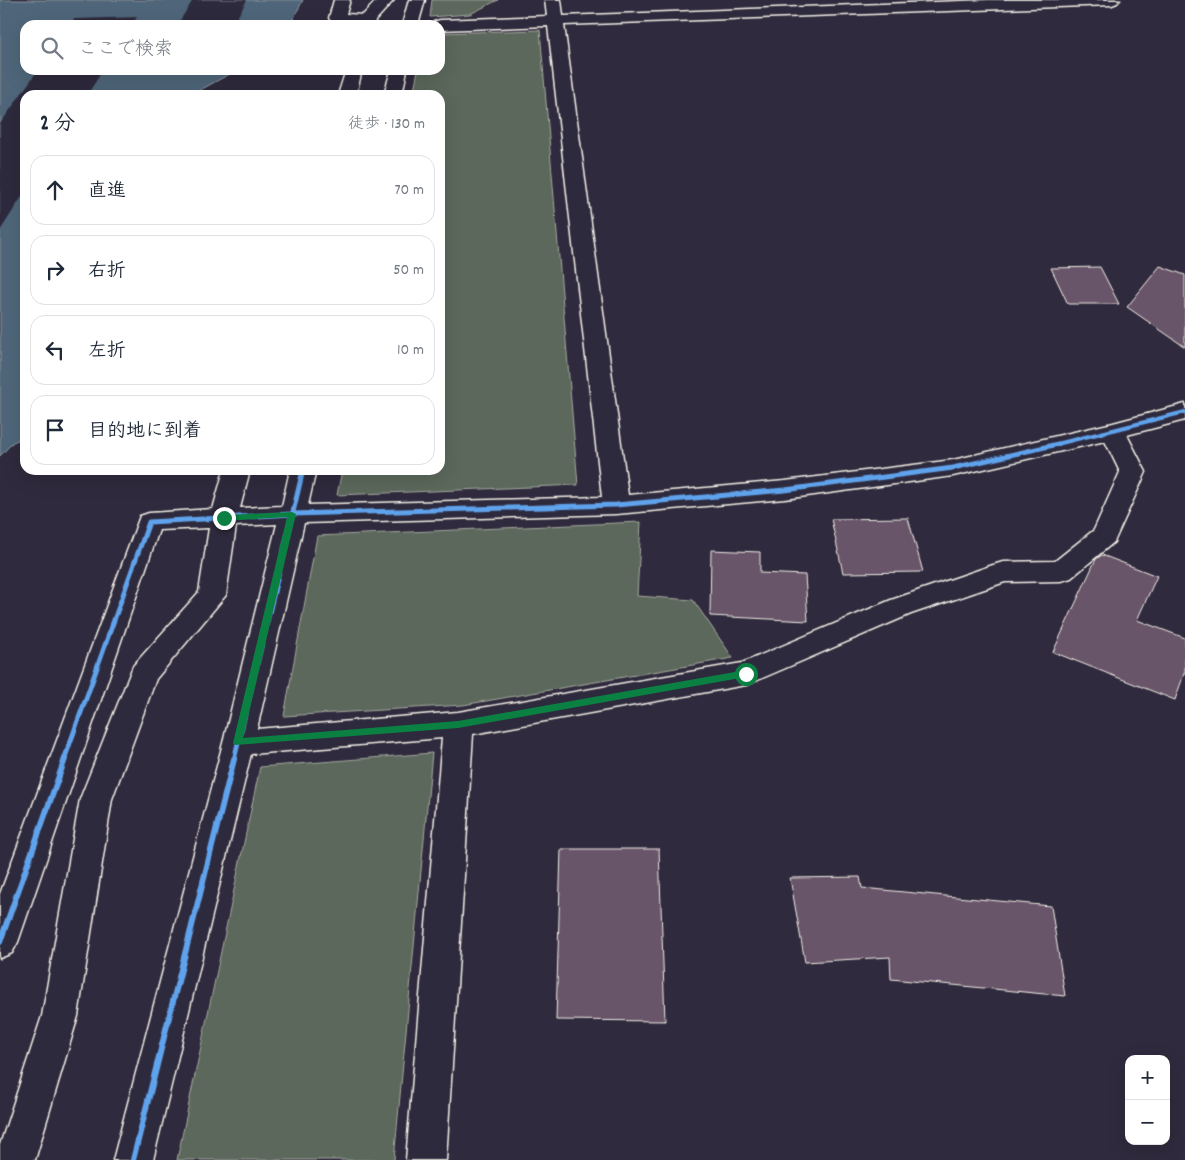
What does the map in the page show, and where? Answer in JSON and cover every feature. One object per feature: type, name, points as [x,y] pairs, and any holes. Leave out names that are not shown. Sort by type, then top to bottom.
[{"type":"street","points":[[342,0],[337,18],[352,20]]},
{"type":"street","points":[[369,20],[386,0]]},
{"type":"street","points":[[411,20],[417,0]]},
{"type":"street","points":[[553,0],[616,505]]},
{"type":"street","points":[[445,25],[1112,0]]},
{"type":"street","points":[[348,90],[353,75]]},
{"type":"street","points":[[394,90],[398,75]]},
{"type":"street","points":[[0,942],[149,522],[292,514],[616,505],[785,490],[953,468],[1113,431],[1185,412]]},
{"type":"street","points":[[238,743],[458,724],[746,674],[901,606],[1003,572],[1061,571],[1105,535],[1133,472],[1113,431]]},
{"type":"street","points":[[15,1160],[60,1016],[96,799],[143,674],[212,595],[224,518],[236,475]]},
{"type":"street","points":[[133,1160],[238,743],[301,475]]},
{"type":"street","points":[[426,1160],[458,724]]},
{"type":"green space","points":[[432,0],[498,0],[470,14],[430,17]]},
{"type":"green space","points":[[540,30],[578,485],[337,495],[341,475],[445,475],[445,90],[414,90],[417,75],[445,75],[445,33]]},
{"type":"green space","points":[[641,522],[637,596],[693,600],[733,658],[463,705],[284,716],[317,536]]},
{"type":"green space","points":[[432,753],[394,1160],[177,1160],[260,767]]},
{"type":"water","points":[[0,0],[303,0],[293,20],[20,20],[20,75],[228,75],[200,90],[20,90],[20,439],[13,442],[0,456]]},
{"type":"pier","points":[[193,0],[247,0],[236,20],[180,20]]},
{"type":"pier","points":[[137,17],[135,20],[74,19]]},
{"type":"pier","points":[[34,75],[100,75],[90,90],[24,90]]},
{"type":"pier","points":[[20,96],[20,200],[0,231],[0,124]]},
{"type":"building","points":[[1160,266],[1185,275],[1185,347],[1127,307]]},
{"type":"building","points":[[1100,267],[1119,304],[1068,304],[1051,268]]},
{"type":"building","points":[[908,518],[923,572],[843,573],[831,519]]},
{"type":"building","points":[[711,550],[760,552],[760,573],[805,575],[808,621],[710,616]]},
{"type":"building","points":[[1102,555],[1157,576],[1137,620],[1185,638],[1185,671],[1175,700],[1053,652],[1096,559]]},
{"type":"building","points":[[561,849],[659,849],[665,1021],[556,1020]]},
{"type":"building","points":[[860,877],[862,888],[1051,906],[1065,996],[891,979],[890,957],[805,962],[790,878]]},
{"type":"cycle path","points":[[0,942],[149,522],[292,514],[616,505],[785,490],[953,468],[1113,431],[1185,412]]},
{"type":"cycle path","points":[[133,1160],[238,743],[302,475]]},
{"type":"route","points":[[224,518],[292,514],[238,743],[458,724],[746,674]]}]
